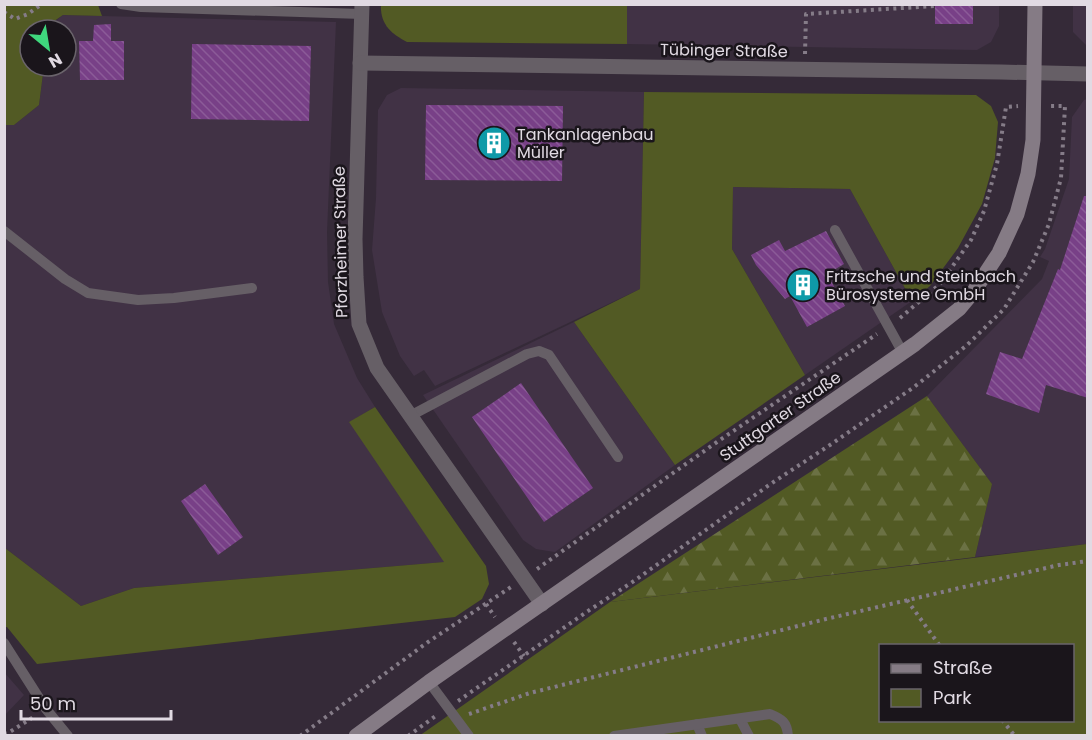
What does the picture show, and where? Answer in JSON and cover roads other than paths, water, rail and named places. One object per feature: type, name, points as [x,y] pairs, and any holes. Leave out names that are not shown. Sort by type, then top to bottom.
[{"type":"main road","name":"Stuttgarter Straße","points":[[356,735],[903,353],[959,309],[999,253],[1017,214],[1028,174],[1033,140],[1035,4]]},
{"type":"street","name":"Pforzheimer Straße","points":[[362,9],[355,239],[359,324],[377,368],[542,604]]},
{"type":"street","name":"Tübinger Straße","points":[[360,63],[1088,74]]},
{"type":"lane","points":[[121,4],[141,7],[362,9]]},
{"type":"lane","points":[[835,230],[903,353]]},
{"type":"lane","points":[[4,231],[65,279],[88,293],[138,300],[252,288]]},
{"type":"lane","points":[[410,416],[527,354],[539,351],[549,355],[618,457]]},
{"type":"lane","points":[[4,643],[46,710],[68,735]]},
{"type":"lane","points":[[429,682],[469,735]]},
{"type":"lane","points":[[614,735],[770,714],[782,719],[788,728],[788,735]]},
{"type":"lane","points":[[740,719],[748,735]]},
{"type":"lane","points":[[697,724],[702,735]]},
{"type":"place","name":"Tankanlagenbau Müller","points":[[494,143]]},
{"type":"place","name":"Fritzsche und Steinbach Bürosysteme GmbH","points":[[803,285]]}]
